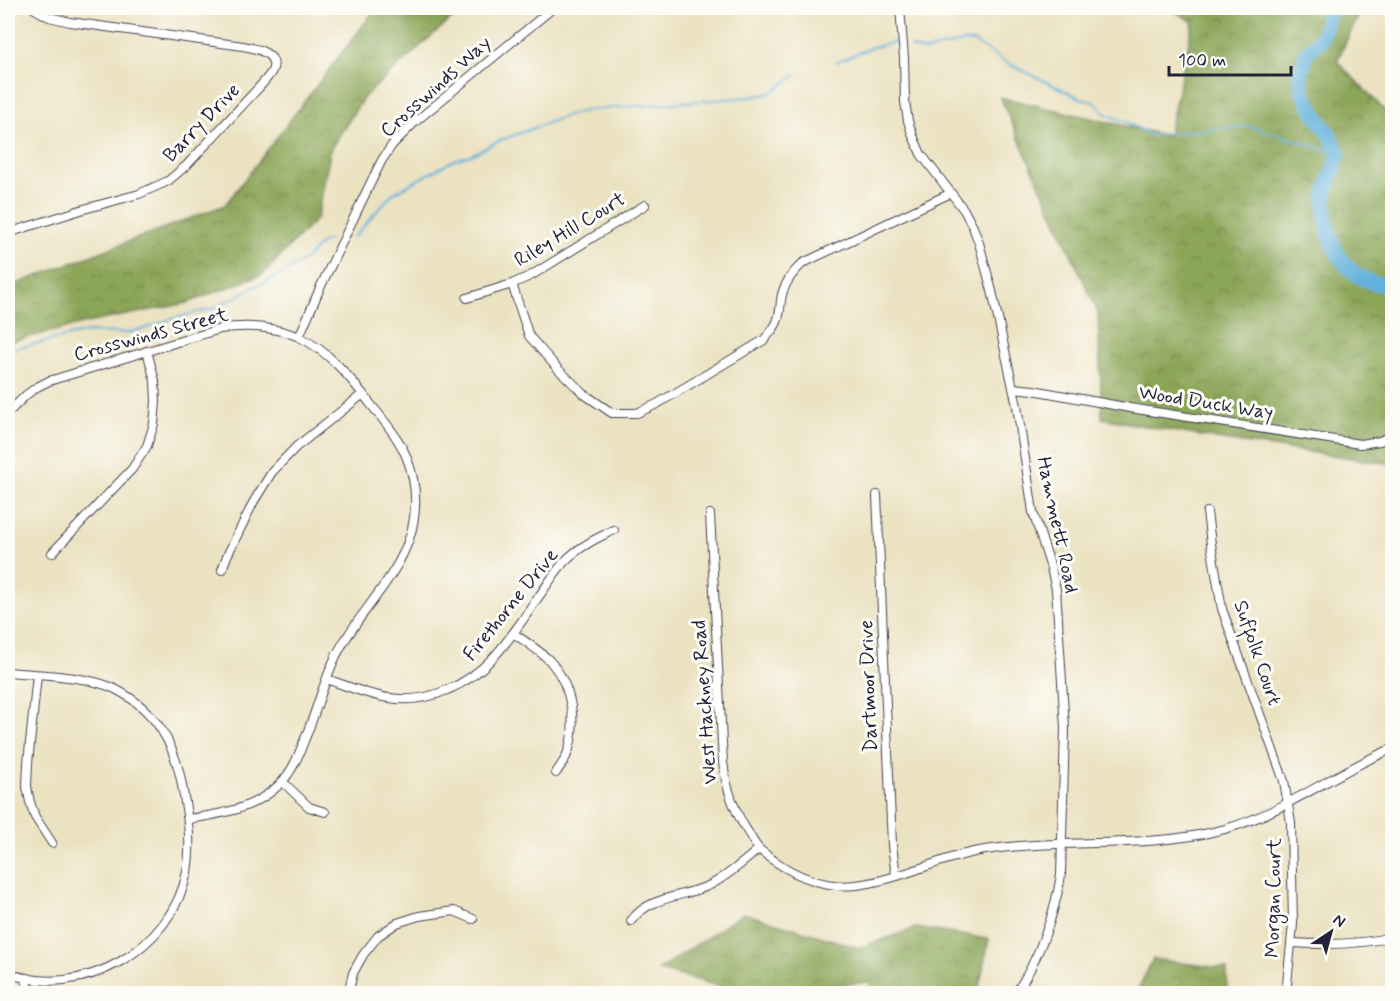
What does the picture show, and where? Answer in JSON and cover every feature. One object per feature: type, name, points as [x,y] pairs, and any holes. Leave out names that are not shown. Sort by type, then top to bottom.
[{"type":"street","name":"Barry Drive","points":[[8,233],[158,187],[178,173],[263,83],[272,71],[273,64],[265,52],[259,49],[70,22],[49,17],[33,8]]},
{"type":"street","name":"Crosswinds Way","points":[[299,337],[372,180],[392,145],[415,122],[553,8]]},
{"type":"street","name":"Hammett Road","points":[[900,8],[905,102],[912,136],[921,154],[964,210],[980,243],[1013,388],[1033,511],[1058,599],[1065,728],[1061,875],[1052,912],[1030,969],[1015,993]]},
{"type":"street","points":[[512,284],[529,336],[558,369],[584,394],[612,412],[637,413],[657,404],[764,340],[776,326],[785,283],[803,263],[951,193]]},
{"type":"street","name":"Riley Hill Court","points":[[466,298],[512,284],[532,275],[645,205]]},
{"type":"street","name":"Crosswinds Street","points":[[8,413],[26,395],[49,381],[231,327],[272,330],[299,337],[335,362],[391,430],[406,456],[414,485],[415,502],[410,538],[401,559],[345,640],[334,661],[292,769],[283,782],[267,796],[250,805],[188,819]]},
{"type":"street","points":[[52,553],[132,469],[147,446],[154,424],[156,402],[155,381],[147,351]]},
{"type":"street","name":"Wood Duck Way","points":[[1013,388],[1360,444],[1380,441],[1392,435]]},
{"type":"street","points":[[222,570],[254,501],[272,472],[296,447],[363,394]]},
{"type":"street","name":"Dartmoor Drive","points":[[877,495],[892,844],[896,876]]},
{"type":"street","name":"Suffolk Court","points":[[1207,512],[1222,609],[1284,781],[1287,802]]},
{"type":"street","name":"West Hackney Road","points":[[710,514],[724,775],[728,793],[734,809],[759,849],[793,872],[808,879],[824,884],[860,885],[982,850],[1014,846],[1119,842],[1202,834],[1225,829],[1267,813],[1343,772],[1392,749]]},
{"type":"street","name":"Firethorne Drive","points":[[327,679],[388,698],[410,699],[430,696],[453,688],[477,674],[493,659],[567,559],[583,547],[614,530]]},
{"type":"street","points":[[513,633],[550,661],[569,696],[573,719],[571,736],[566,758],[556,773]]},
{"type":"street","points":[[8,672],[85,680],[125,695],[145,710],[162,730],[174,753],[181,775],[190,834],[187,872],[183,887],[169,916],[135,953],[105,970],[59,980],[28,978],[8,973]]},
{"type":"street","points":[[37,675],[27,787],[35,817],[52,843]]},
{"type":"street","points":[[283,782],[309,807],[325,812]]},
{"type":"street","name":"Morgan Court","points":[[1286,993],[1293,924],[1291,824],[1287,802]]},
{"type":"street","points":[[631,921],[638,912],[651,904],[697,890],[717,881],[759,849]]},
{"type":"street","points":[[348,993],[353,973],[363,955],[378,936],[397,922],[453,911],[473,919]]},
{"type":"street","points":[[1292,943],[1325,945],[1358,943],[1392,937]]},
{"type":"street","points":[[25,993],[28,978]]},
{"type":"green space","points":[[365,8],[465,8],[364,97],[331,148],[317,218],[263,274],[187,303],[91,322],[8,342],[8,287],[225,205],[374,11]]},
{"type":"green space","points":[[1169,8],[1362,8],[1337,61],[1392,118],[1392,464],[1223,440],[1102,418],[1098,313],[1000,97],[1168,136],[1193,22]]},
{"type":"green space","points":[[743,913],[859,948],[916,928],[989,939],[979,993],[872,993],[870,982],[746,993],[659,970]]},
{"type":"green space","points":[[1153,959],[1227,969],[1227,993],[1136,993]]},
{"type":"waterway","points":[[1330,8],[1321,40],[1306,53],[1300,72],[1302,90],[1339,154],[1325,195],[1328,228],[1332,241],[1345,264],[1365,279],[1377,284],[1392,286]]},
{"type":"waterway","points":[[836,62],[870,48],[895,42]]},
{"type":"waterway","points":[[911,47],[924,51],[963,42],[974,42],[1009,64],[1078,97],[1096,103],[1104,113],[1151,135],[1248,126],[1339,154]]},
{"type":"waterway","points":[[354,237],[392,194],[454,160],[569,115],[588,110],[751,97],[771,93],[796,75]]},
{"type":"waterway","points":[[8,350],[87,332],[126,333],[215,308],[273,279],[306,259],[322,242],[329,240]]}]
